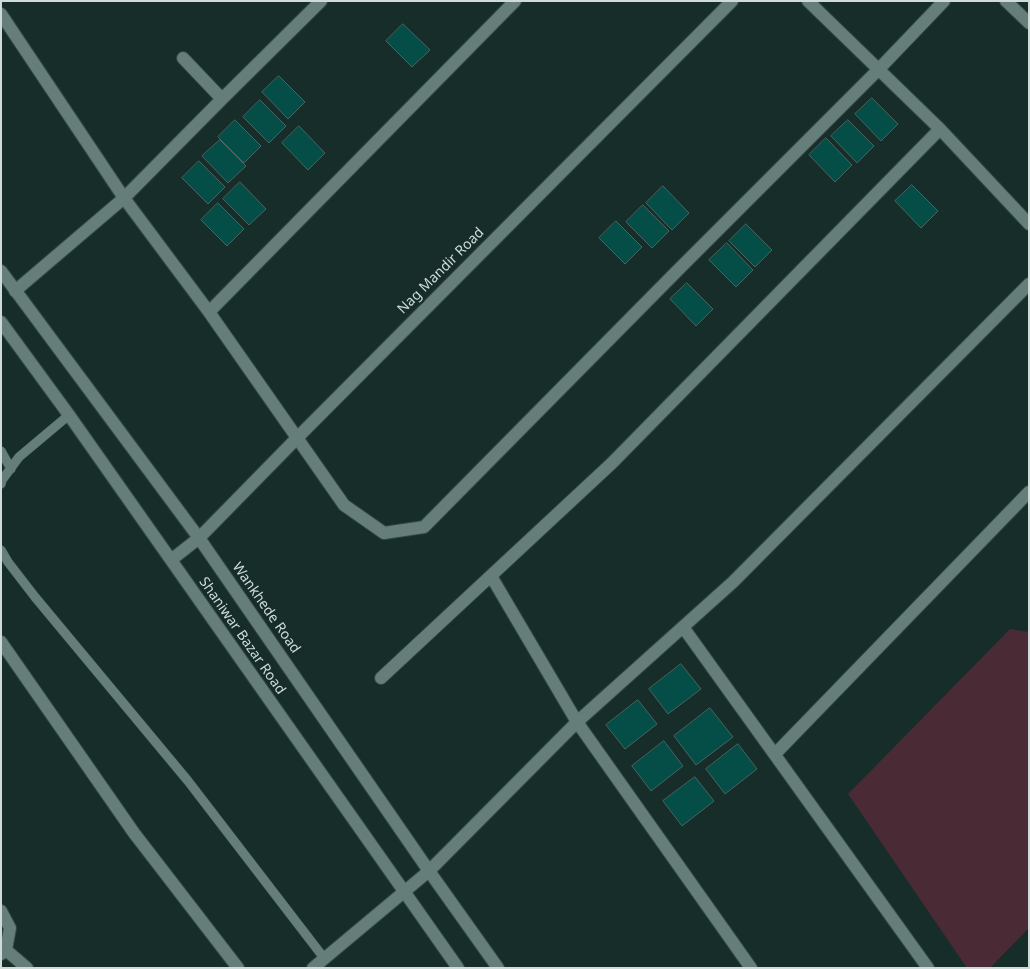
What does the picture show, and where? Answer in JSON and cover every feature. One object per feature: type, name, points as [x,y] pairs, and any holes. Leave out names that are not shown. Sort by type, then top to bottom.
[{"type":"street","points":[[209,312],[515,1]]},
{"type":"street","name":"Nag Mandir Road","points":[[171,560],[199,538],[732,1]]},
{"type":"street","points":[[808,1],[940,129],[1029,224]]},
{"type":"street","points":[[1,14],[124,198],[209,312],[344,505],[384,533],[424,527],[878,70],[944,1]]},
{"type":"street","points":[[1006,1],[1029,23]]},
{"type":"street","points":[[16,291],[124,198],[320,2]]},
{"type":"street","points":[[183,58],[222,99]]},
{"type":"street","points":[[381,678],[612,463],[940,129]]},
{"type":"street","name":"Wankhede Road","points":[[1,272],[199,538],[428,871],[498,968]]},
{"type":"street","points":[[313,968],[428,871],[577,722],[734,582],[1029,284]]},
{"type":"street","name":"Shaniwar Bazar Road","points":[[1,322],[69,415],[458,968]]},
{"type":"street","points":[[775,754],[1029,492]]},
{"type":"street","points":[[491,576],[577,722],[751,968]]},
{"type":"street","points":[[683,627],[928,968]]},
{"type":"street","points":[[1,642],[134,833],[238,968]]},
{"type":"street","points":[[1,910],[10,928],[4,952],[27,968]]},
{"type":"lane","points":[[1,484],[19,457],[69,415]]},
{"type":"lane","points":[[1,451],[10,469]]},
{"type":"lane","points":[[1,550],[35,597],[188,781],[324,958]]},
{"type":"shaded area","points":[[1010,629],[1029,632],[1029,928],[990,968],[967,968],[848,794]]},
{"type":"building","points":[[403,24],[430,50],[412,67],[386,41]]},
{"type":"building","points":[[279,76],[305,102],[288,119],[262,92]]},
{"type":"building","points":[[872,98],[898,124],[881,141],[855,114]]},
{"type":"building","points":[[260,100],[286,126],[269,143],[243,117]]},
{"type":"building","points":[[235,120],[261,146],[244,163],[218,137]]},
{"type":"building","points":[[848,120],[874,146],[857,163],[831,136]]},
{"type":"building","points":[[299,126],[325,153],[308,170],[282,143]]},
{"type":"building","points":[[826,138],[852,165],[835,182],[809,155]]},
{"type":"building","points":[[220,140],[246,166],[228,183],[202,156]]},
{"type":"building","points":[[199,161],[225,187],[208,204],[182,178]]},
{"type":"building","points":[[240,182],[266,209],[249,225],[223,199]]},
{"type":"building","points":[[912,185],[938,211],[921,228],[895,201]]},
{"type":"building","points":[[663,186],[689,213],[672,230],[646,203]]},
{"type":"building","points":[[218,203],[244,229],[227,246],[201,220]]},
{"type":"building","points":[[643,205],[669,231],[652,248],[626,222]]},
{"type":"building","points":[[616,221],[642,247],[625,264],[599,238]]},
{"type":"building","points":[[746,224],[772,250],[755,267],[729,241]]},
{"type":"building","points":[[727,243],[753,270],[736,287],[709,260]]},
{"type":"building","points":[[687,283],[713,309],[696,326],[670,299]]},
{"type":"building","points":[[681,664],[701,689],[668,714],[649,689]]},
{"type":"building","points":[[638,700],[657,724],[625,749],[606,725]]},
{"type":"building","points":[[710,708],[733,737],[696,765],[674,736]]},
{"type":"building","points":[[664,741],[683,766],[651,791],[632,766]]},
{"type":"building","points":[[738,744],[757,769],[725,794],[706,769]]},
{"type":"building","points":[[695,777],[714,801],[682,826],[663,801]]}]
